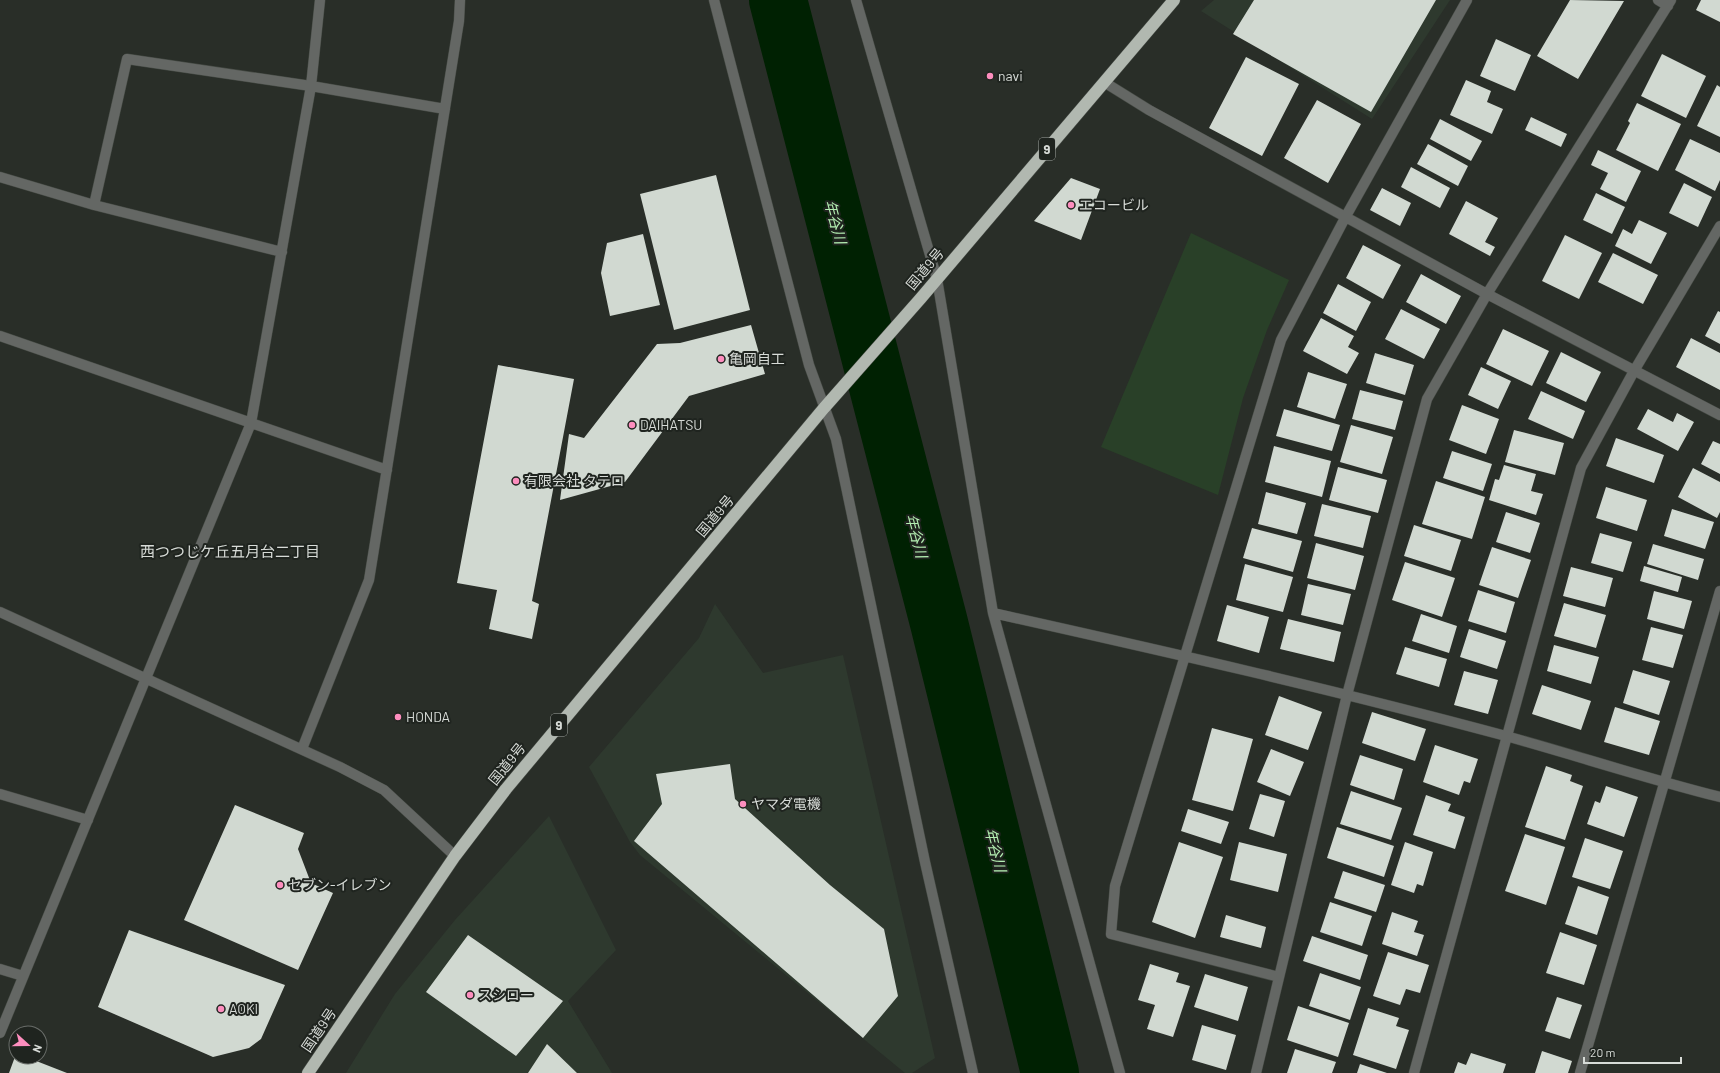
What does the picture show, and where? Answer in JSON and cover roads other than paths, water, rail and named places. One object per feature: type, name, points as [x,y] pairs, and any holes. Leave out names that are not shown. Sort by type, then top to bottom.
[{"type":"highway","name":"国道9号","points":[[308,1073],[455,856],[506,789],[824,408],[921,298],[1174,0]]},
{"type":"street","points":[[0,1033],[251,423],[312,86],[320,0]]},
{"type":"street","points":[[302,749],[369,580],[459,21],[460,0]]},
{"type":"street","points":[[714,0],[809,365],[836,439],[925,862],[973,1073]]},
{"type":"street","points":[[856,0],[937,279],[993,612],[1120,1073]]},
{"type":"street","points":[[1279,977],[1111,934],[1115,886],[1281,340],[1346,216],[1467,0]]},
{"type":"street","points":[[1256,1073],[1347,695],[1427,399],[1488,294],[1669,3],[1658,0]]},
{"type":"street","points":[[94,205],[127,59],[312,86],[445,109]]},
{"type":"street","points":[[1104,82],[1149,110],[1488,294],[1720,415]]},
{"type":"street","points":[[0,177],[94,205],[282,252]]},
{"type":"street","points":[[1414,1073],[1581,468],[1634,370],[1720,226]]},
{"type":"street","points":[[0,336],[387,470]]},
{"type":"street","points":[[1580,1073],[1720,591]]},
{"type":"street","points":[[0,612],[302,749],[384,790],[455,856]]},
{"type":"street","points":[[993,612],[1347,695],[1507,736],[1665,783],[1720,797]]},
{"type":"street","points":[[0,794],[88,820]]},
{"type":"street","points":[[0,969],[24,976]]},
{"type":"waterway","name":"年谷川","points":[[778,0],[939,623],[1050,1073]]},
{"type":"place","name":"navi","points":[[990,76]]},
{"type":"place","name":"エコービル","points":[[1071,205]]},
{"type":"place","name":"亀岡自工","points":[[721,359]]},
{"type":"place","name":"DAIHATSU","points":[[632,425]]},
{"type":"place","name":"有限会社 タテロ","points":[[516,481]]},
{"type":"place","name":"HONDA","points":[[398,717]]},
{"type":"place","name":"ヤマダ電機","points":[[743,804]]},
{"type":"place","name":"セブン-イレブン","points":[[280,885]]},
{"type":"place","name":"スシロー","points":[[470,995]]},
{"type":"place","name":"AOKI","points":[[221,1009]]},
{"type":"district","name":"西つつじケ丘五月台二丁目","points":[[230,552]]}]
